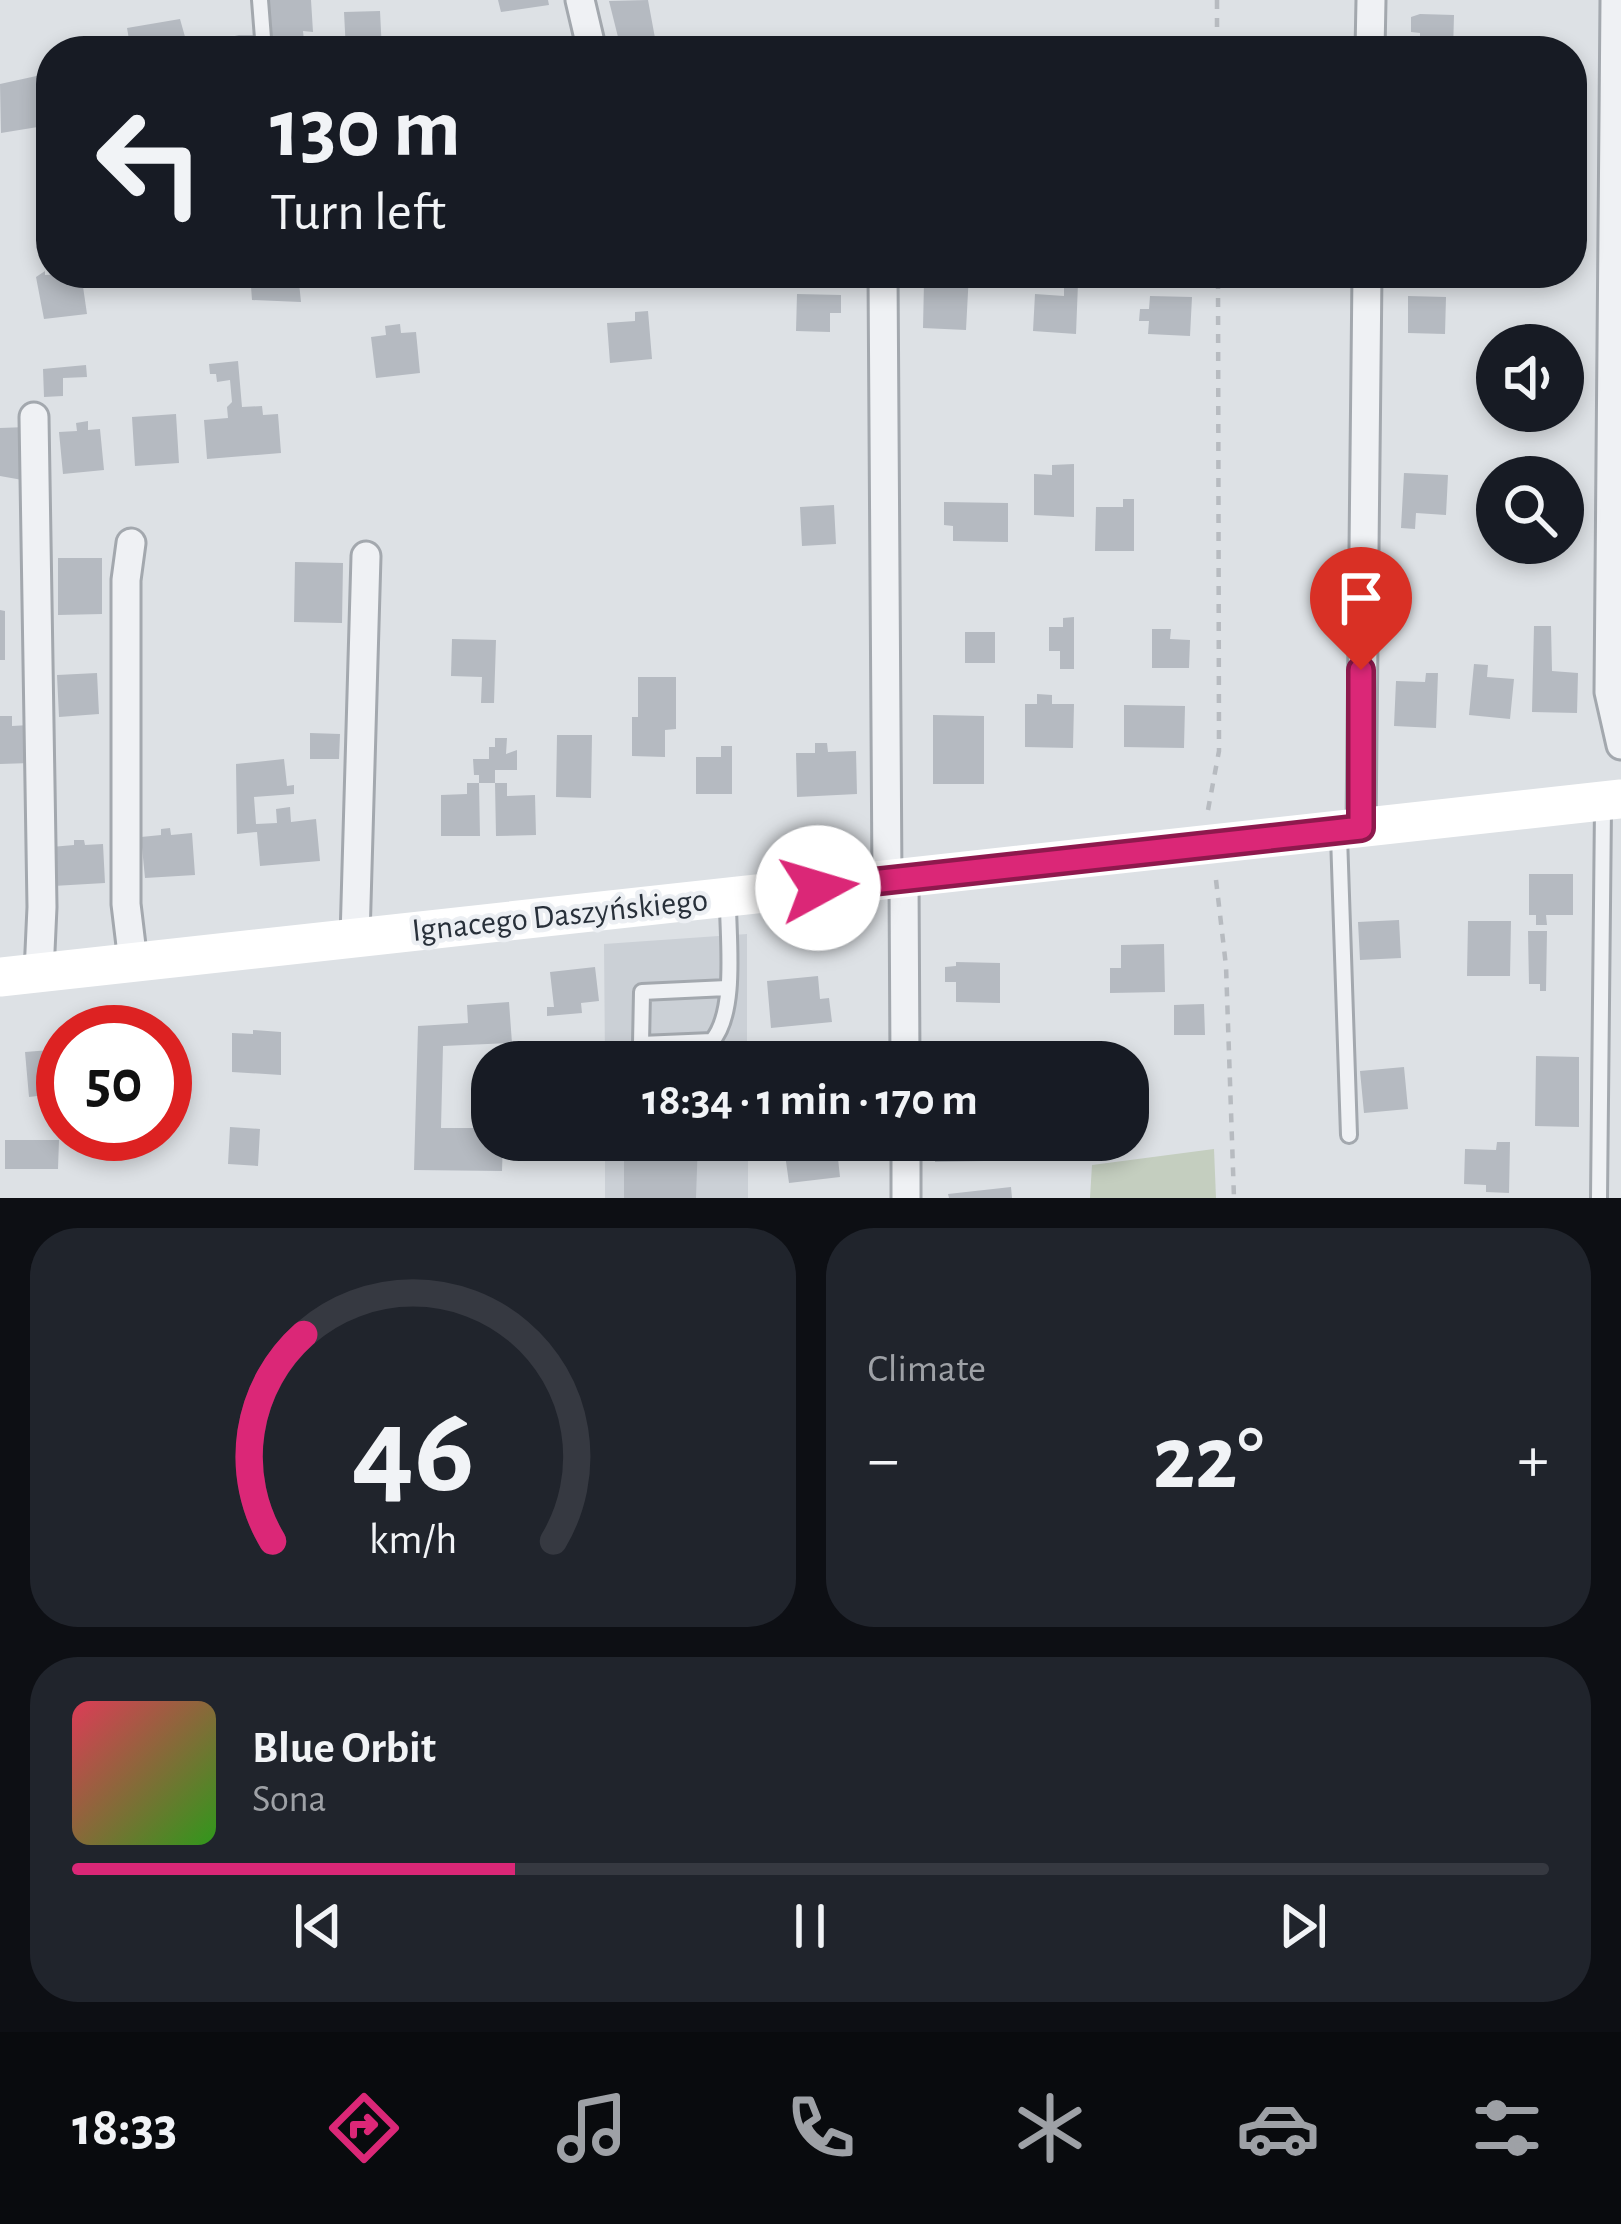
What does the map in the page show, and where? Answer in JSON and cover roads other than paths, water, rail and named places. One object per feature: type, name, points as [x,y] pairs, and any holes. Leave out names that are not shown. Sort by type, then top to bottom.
[{"type":"main road","name":"Ignacego Daszyńskiego","points":[[19,975],[896,879],[1209,830],[1350,829],[1612,800]]},
{"type":"street","points":[[580,0],[588,36]]},
{"type":"street","points":[[1370,36],[1371,0]]},
{"type":"street","points":[[1615,0],[1609,692],[1621,745]]},
{"type":"street","points":[[883,288],[904,1041]]},
{"type":"street","points":[[1350,829],[1367,288]]},
{"type":"street","points":[[19,975],[43,907],[34,417]]},
{"type":"street","points":[[131,543],[126,580],[126,904],[133,962]]},
{"type":"street","points":[[355,938],[366,556]]},
{"type":"street","points":[[906,1161],[906,1198]]},
{"type":"lane","points":[[260,0],[263,36]]},
{"type":"lane","points":[[1599,1198],[1612,800]]},
{"type":"lane","points":[[1349,1136],[1350,829]]},
{"type":"lane","points":[[728,898],[728,988],[722,1030],[712,1041],[641,1044],[642,992],[728,988]]}]
